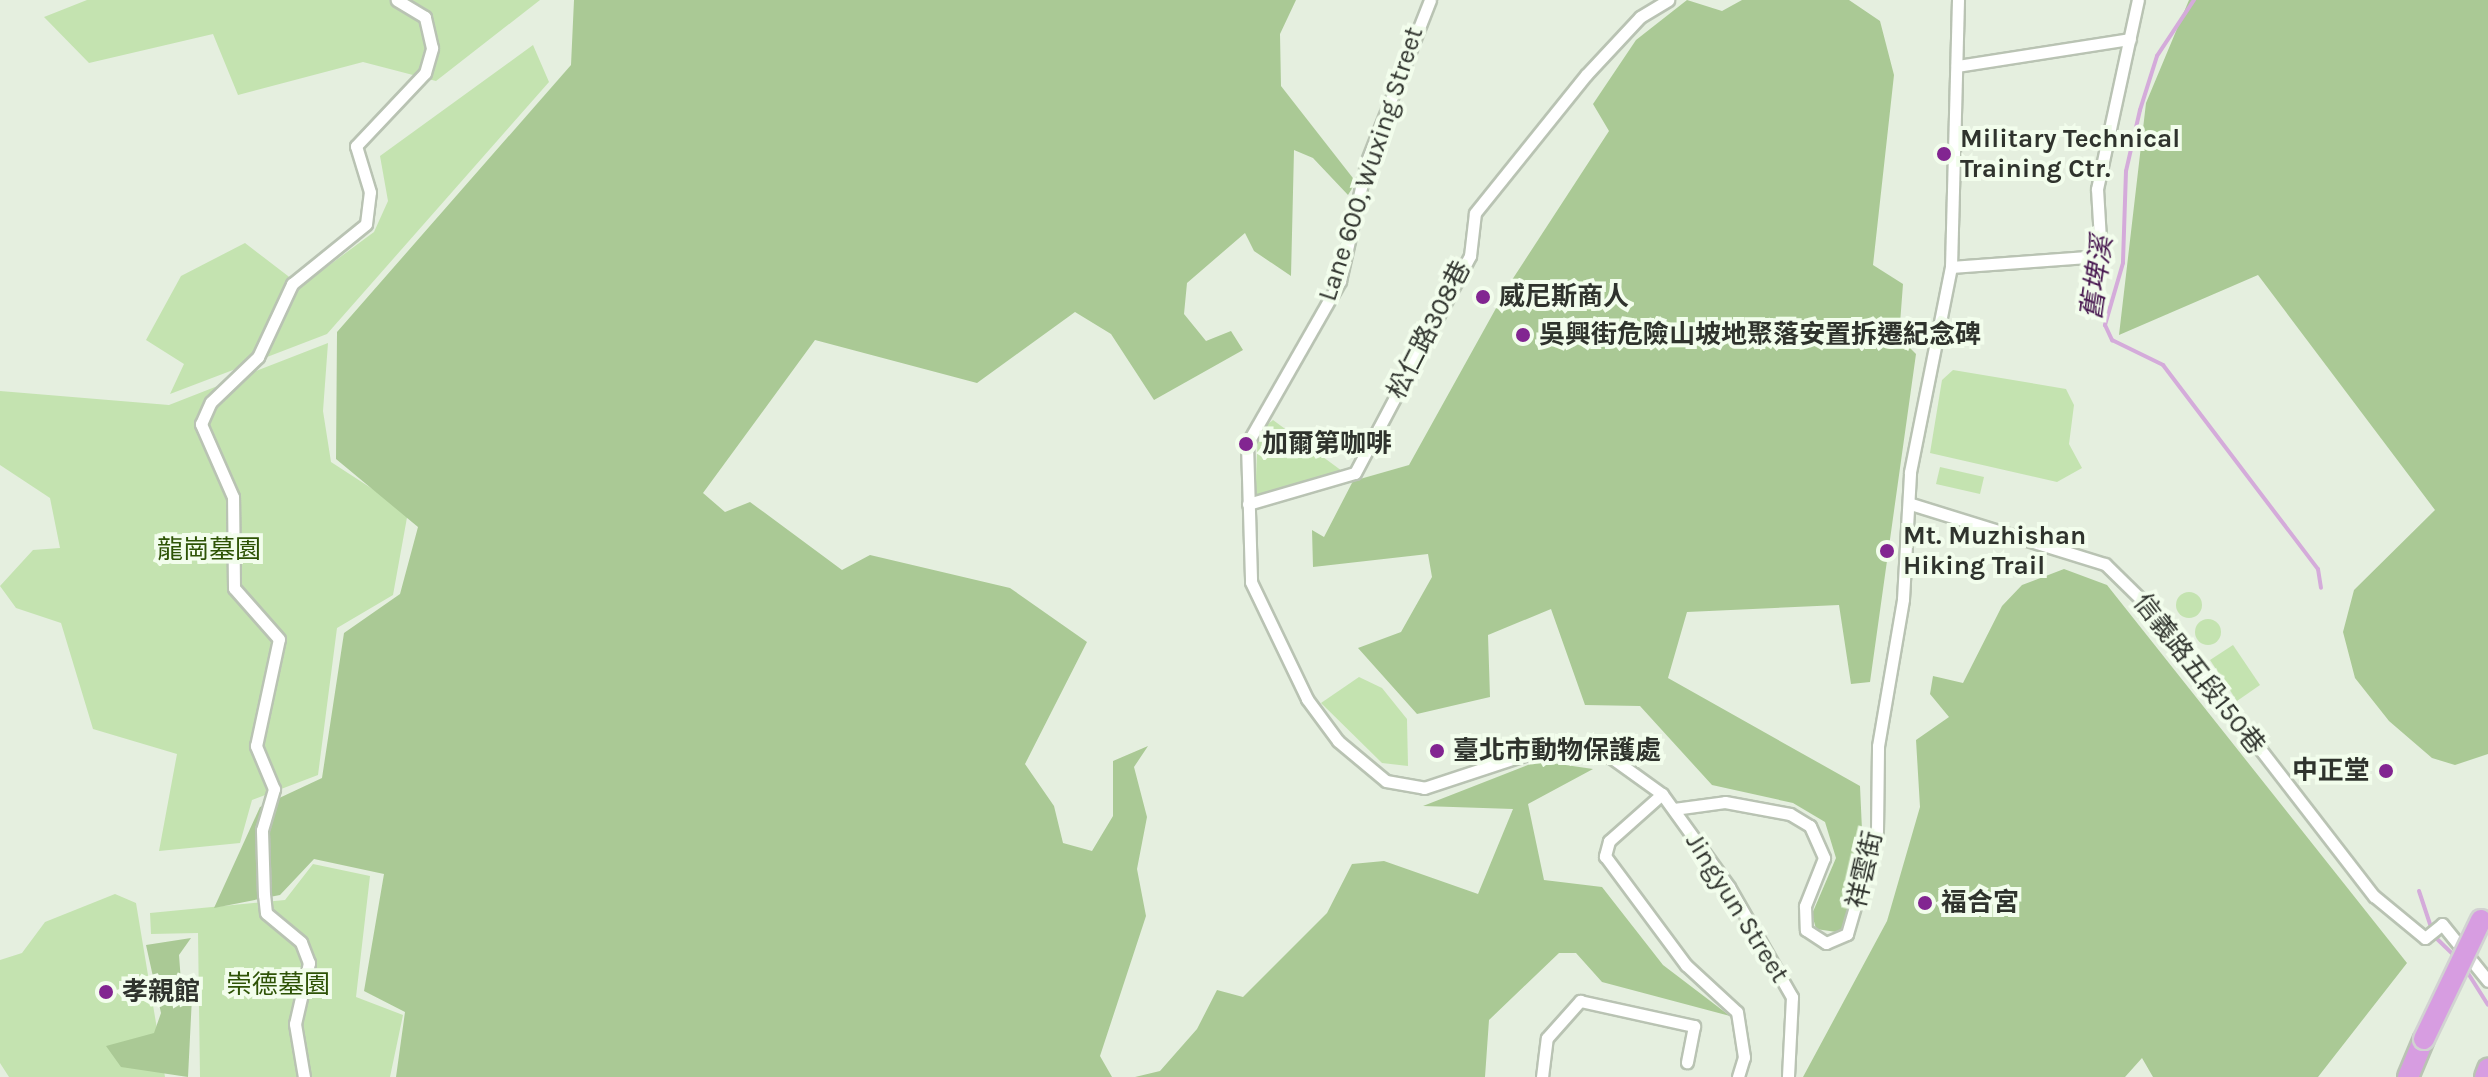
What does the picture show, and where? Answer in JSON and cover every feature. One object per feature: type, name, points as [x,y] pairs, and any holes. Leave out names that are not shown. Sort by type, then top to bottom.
[{"type":"highway","points":[[2408,1077],[2484,913]]},
{"type":"highway","points":[[2485,1077],[2488,1069]]},
{"type":"street","points":[[304,1077],[295,1024],[309,963],[301,942],[266,913],[264,895],[262,830],[274,789],[256,746],[279,639],[234,588],[233,497],[201,424],[211,402],[258,357],[292,284],[366,224],[370,192],[356,146],[425,73],[432,48],[425,17],[397,0]]},
{"type":"street","name":"Lane 600, Wuxing Street","points":[[1430,0],[1367,161],[1340,281],[1302,357],[1253,425],[1248,504],[1251,582],[1283,657],[1338,741],[1364,768],[1424,788],[1540,748],[1581,748],[1620,761],[1662,794]]},
{"type":"street","name":"松仁路308巷","points":[[1248,504],[1355,473],[1470,256],[1475,213],[1586,75],[1640,17],[1668,0]]},
{"type":"street","points":[[1911,504],[1910,472],[1951,267],[1958,0]]},
{"type":"street","points":[[1951,267],[2101,256],[2097,189],[2138,0]]},
{"type":"street","points":[[1957,66],[2130,39]]},
{"type":"street","name":"祥雲街","points":[[1674,809],[1690,802],[1741,804],[1810,826],[1824,858],[1805,906],[1806,930],[1826,943],[1847,934],[1877,831],[1878,746],[1911,504]]},
{"type":"street","name":"信義路五段150巷","points":[[1911,504],[2105,564],[2155,613],[2374,896],[2425,938],[2442,924],[2488,981]]},
{"type":"street","points":[[1662,794],[1609,841],[1605,856],[1686,965],[1737,1012],[1744,1057],[1738,1077]]},
{"type":"street","name":"Jingyun Street","points":[[1662,794],[1792,997],[1788,1077]]},
{"type":"street","points":[[1542,1077],[1547,1038],[1580,1001],[1694,1026],[1687,1062]]},
{"type":"green space","points":[[87,0],[540,0],[436,81],[363,62],[238,95],[213,34],[89,63],[44,17]]},
{"type":"green space","points":[[574,0],[1296,0],[1280,34],[1281,86],[1356,182],[1348,195],[1313,158],[1294,150],[1291,276],[1254,251],[1245,233],[1187,283],[1184,314],[1206,341],[1231,331],[1243,350],[1154,400],[1111,334],[1075,312],[977,383],[815,340],[703,493],[725,512],[750,502],[842,570],[870,555],[1010,588],[1087,642],[1025,764],[1054,806],[1063,843],[1092,851],[1113,816],[1113,761],[1148,746],[1134,767],[1147,817],[1137,869],[1146,916],[1100,1056],[1112,1077],[396,1077],[405,1012],[364,991],[384,874],[314,859],[280,895],[214,908],[260,807],[322,778],[344,633],[400,594],[418,527],[336,459],[337,332],[571,65]]},
{"type":"green space","points":[[1687,0],[1722,11],[1742,0],[1849,0],[1880,21],[1894,75],[1873,265],[1903,284],[1899,337],[1916,354],[1870,682],[1851,684],[1839,605],[1687,612],[1668,678],[1860,786],[1864,874],[1843,933],[1816,929],[1812,914],[1836,858],[1825,822],[1793,803],[1712,785],[1640,706],[1585,705],[1551,609],[1488,635],[1490,697],[1417,714],[1358,648],[1401,632],[1432,577],[1428,554],[1313,567],[1312,530],[1324,537],[1353,481],[1409,465],[1510,283],[1609,131],[1593,104],[1636,40]]},
{"type":"green space","points":[[2189,0],[2488,0],[2488,754],[2455,765],[2432,758],[2389,721],[2355,678],[2343,632],[2354,590],[2435,510],[2258,275],[2119,335],[2146,103]]},
{"type":"green space","points":[[533,45],[549,82],[327,334],[170,394],[184,364],[146,340],[181,276],[245,243],[301,286],[374,232],[388,201],[380,156]]},
{"type":"green space","name":"龍崗墓園","points":[[328,343],[323,411],[331,462],[408,512],[393,595],[337,628],[318,775],[252,800],[240,843],[159,851],[177,754],[93,729],[61,623],[16,608],[0,586],[33,550],[60,548],[50,498],[0,465],[0,391],[169,405]]},
{"type":"green space","points":[[1953,370],[2066,389],[2074,405],[2069,444],[2082,468],[2057,482],[1930,453],[1942,380]]},
{"type":"green space","points":[[1273,420],[1342,471],[1339,477],[1255,499],[1258,432]]},
{"type":"green space","points":[[1940,467],[1984,477],[1980,494],[1936,484]]},
{"type":"green space","points":[[2064,569],[2107,585],[2407,963],[2318,1077],[2153,1077],[2142,1058],[2125,1077],[1803,1077],[1887,921],[1920,807],[1916,740],[1949,717],[1930,694],[1933,676],[1963,683],[2002,606],[2022,585]]},
{"type":"green space","points":[[2189,592],[2198,596],[2202,605],[2198,614],[2189,618],[2180,614],[2176,605],[2180,596]]},
{"type":"green space","points":[[2208,619],[2217,623],[2221,632],[2217,641],[2208,645],[2199,641],[2195,632],[2199,623]]},
{"type":"green space","points":[[2233,645],[2260,685],[2237,701],[2210,660]]},
{"type":"green space","points":[[1359,677],[1382,688],[1407,719],[1408,766],[1382,763],[1321,703]]},
{"type":"green space","points":[[1538,761],[1593,769],[1528,804],[1544,880],[1602,887],[1663,965],[1730,1016],[1602,982],[1576,953],[1559,953],[1489,1020],[1485,1077],[1135,1077],[1160,1071],[1197,1029],[1217,990],[1243,997],[1327,913],[1352,864],[1384,861],[1478,894],[1513,809],[1423,806]]},
{"type":"green space","name":"崇德墓園","points":[[313,864],[370,876],[356,997],[403,1015],[390,1077],[200,1077],[198,933],[151,934],[150,913],[285,900]]},
{"type":"green space","points":[[115,894],[136,903],[165,1077],[9,1077],[0,1063],[0,960],[22,953],[45,922]]},
{"type":"green space","points":[[191,938],[179,955],[181,982],[192,997],[188,1077],[121,1067],[106,1046],[154,1033],[161,1013],[146,945]]},
{"type":"waterway","name":"舊埤溪","points":[[2194,0],[2157,56],[2140,110],[2126,171],[2123,263],[2105,325],[2112,340],[2163,365],[2318,569],[2321,588]]},
{"type":"waterway","name":"舊埤溪","points":[[2419,891],[2434,936],[2456,957]]},
{"type":"waterway","name":"舊埤溪","points":[[2466,970],[2488,1005]]},
{"type":"place","name":"Military Technical Training Ctr.","points":[[1944,154]]},
{"type":"place","name":"威尼斯商人","points":[[1483,297]]},
{"type":"place","name":"吳興街危險山坡地聚落安置拆遷紀念碑","points":[[1523,335]]},
{"type":"place","name":"加爾第咖啡","points":[[1246,444]]},
{"type":"place","name":"Mt. Muzhishan Hiking Trail","points":[[1887,551]]},
{"type":"place","name":"臺北市動物保護處","points":[[1437,751]]},
{"type":"place","name":"中正堂","points":[[2386,771]]},
{"type":"place","name":"福合宮","points":[[1925,903]]},
{"type":"place","name":"孝親館","points":[[106,992]]}]
